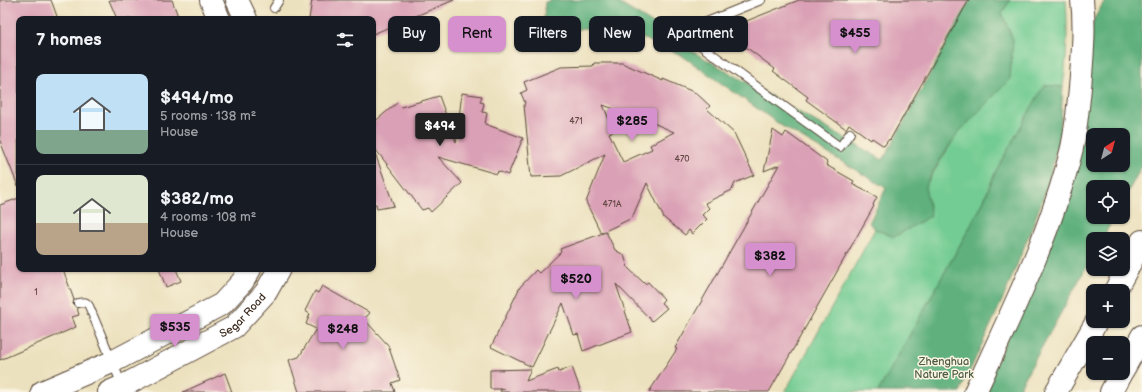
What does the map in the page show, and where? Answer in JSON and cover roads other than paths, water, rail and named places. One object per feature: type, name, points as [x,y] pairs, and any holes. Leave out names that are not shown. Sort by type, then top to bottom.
[{"type":"main road","points":[[211,0],[218,16]]},
{"type":"main road","points":[[237,0],[245,16]]},
{"type":"main road","points":[[975,392],[1037,257],[1056,203],[1072,147],[1079,103],[1082,62],[1082,0]]},
{"type":"main road","points":[[1119,284],[1142,240]]},
{"type":"main road","name":"Segar Road","points":[[42,392],[112,362],[222,304],[248,272]]},
{"type":"main road","name":"Segar Road","points":[[116,389],[234,327],[266,292],[277,272]]},
{"type":"main road","points":[[1056,392],[1093,328]]},
{"type":"main road","points":[[1130,357],[1142,336]]},
{"type":"main road","points":[[1111,392],[1117,380]]},
{"type":"lane","points":[[274,8],[279,0]]},
{"type":"lane","points":[[762,0],[682,32],[840,147],[850,133]]},
{"type":"lane","points":[[78,303],[84,302],[89,306],[112,362],[116,389]]},
{"type":"park label","name":"Zhenghua Nature Park","points":[[944,367]]}]
